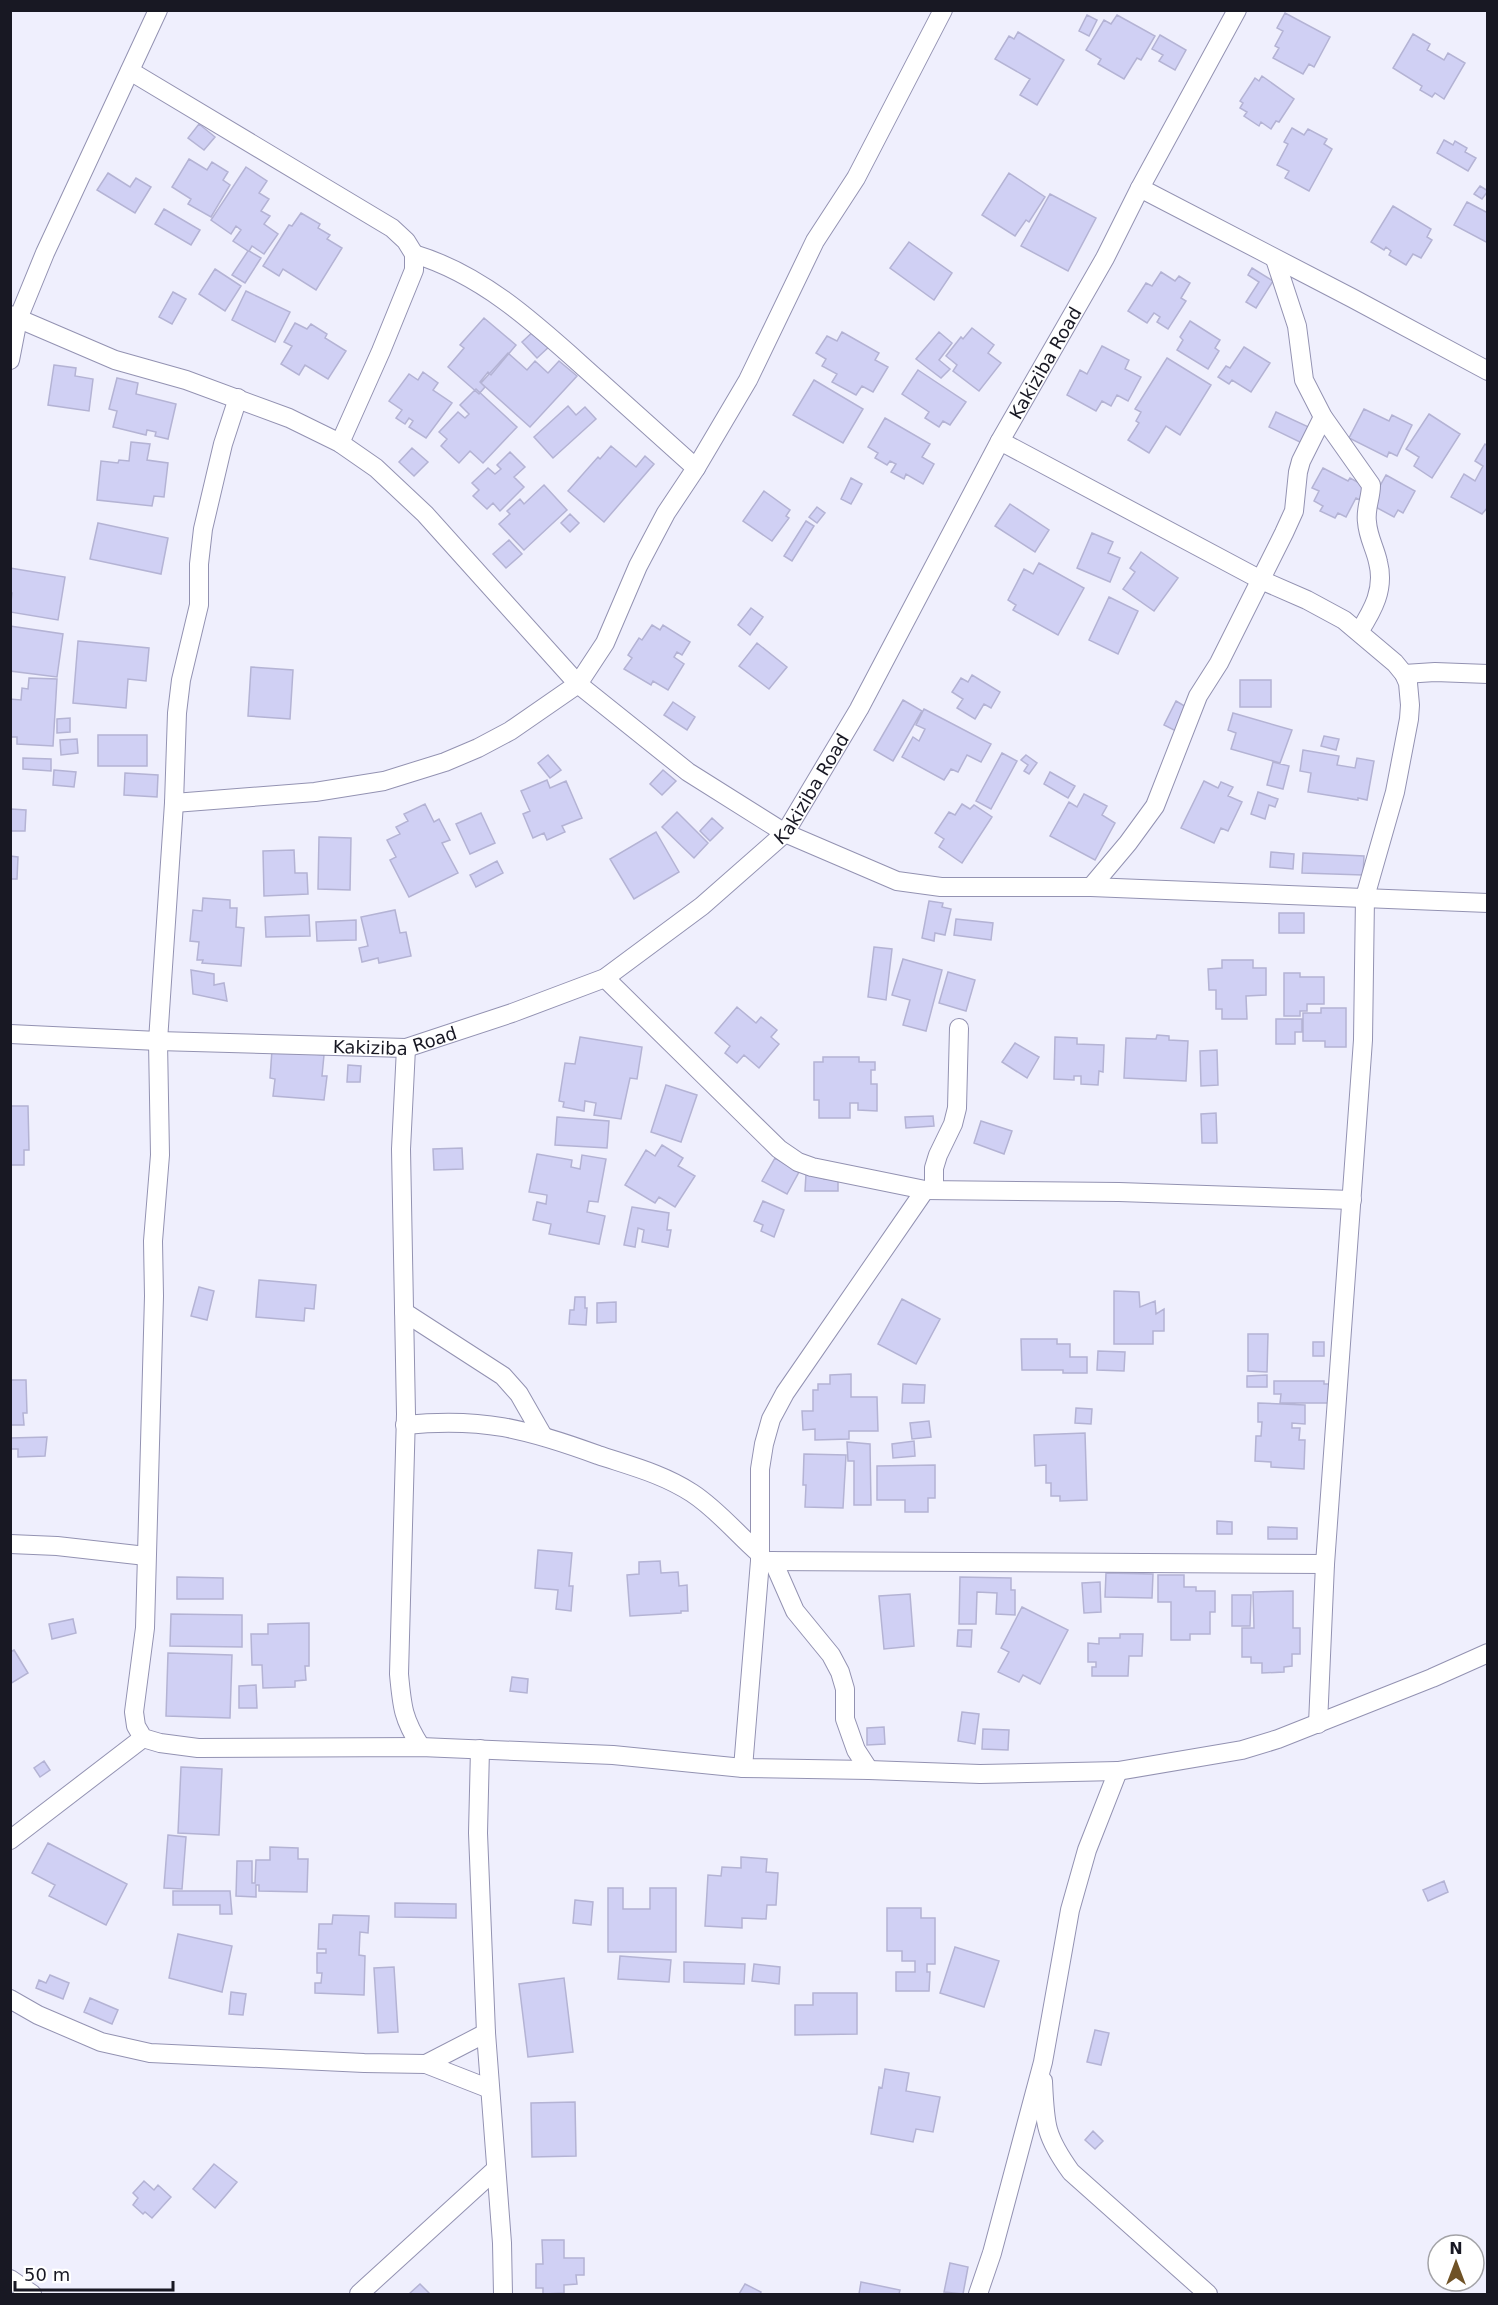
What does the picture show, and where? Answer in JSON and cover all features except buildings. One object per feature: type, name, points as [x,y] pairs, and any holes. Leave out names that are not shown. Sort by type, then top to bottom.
[{"type":"street","points":[[10,360],[14,317],[158,10]]},
{"type":"street","points":[[174,803],[315,792],[384,781],[445,762],[478,748],[510,731],[578,684],[605,643],[638,566],[666,513],[696,468],[748,380],[815,241],[856,178],[943,10]]},
{"type":"street","name":"Kakiziba Road","points":[[10,1034],[406,1048],[512,1013],[605,978],[702,906],[785,833],[859,709],[1000,441],[1105,258],[1140,188],[1237,10]]},
{"type":"street","points":[[130,71],[392,228],[406,241],[414,254],[414,270],[340,443]]},
{"type":"street","points":[[1140,188],[1488,371]]},
{"type":"street","points":[[414,254],[440,261],[469,277],[527,316],[696,468]]},
{"type":"street","points":[[1275,259],[1297,326],[1304,380],[1323,417],[1371,485],[1366,519],[1370,542],[1378,562],[1381,583],[1377,600],[1359,632]]},
{"type":"street","points":[[14,317],[115,360],[238,398],[289,418],[340,443],[376,468],[425,514],[578,684],[688,772],[785,833],[897,881],[941,887],[1092,887],[1488,903]]},
{"type":"street","points":[[238,398],[223,444],[203,529],[199,564],[199,604],[181,680],[177,713],[174,803],[158,1041],[160,1155],[153,1241],[154,1296],[145,1628],[134,1712],[136,1726],[143,1738],[160,1743],[198,1748],[480,1749],[613,1755],[743,1768],[980,1774],[1118,1771],[1242,1750],[1318,1724],[1488,1653]]},
{"type":"street","points":[[1092,887],[1155,806],[1198,696],[1219,663],[1294,511],[1301,461],[1323,417]]},
{"type":"street","points":[[1000,441],[1261,580],[1335,615],[1383,652],[1404,674],[1409,690],[1409,719],[1395,792],[1365,897],[1363,1040],[1325,1563],[1318,1724]]},
{"type":"street","points":[[1404,674],[1435,672],[1488,674]]},
{"type":"street","points":[[605,978],[788,1156],[812,1167],[930,1190],[1119,1192],[1352,1200]]},
{"type":"street","points":[[743,1768],[764,1559],[760,1469],[771,1419],[785,1393],[930,1190],[938,1155],[953,1124],[957,1108],[959,1028]]},
{"type":"street","points":[[406,1048],[401,1149],[405,1425],[399,1674],[402,1708],[409,1727],[422,1747]]},
{"type":"street","points":[[404,1312],[503,1376],[519,1394],[543,1436]]},
{"type":"street","points":[[405,1425],[478,1422],[543,1436],[671,1480],[694,1494],[723,1517],[738,1535],[764,1559],[795,1611],[831,1655],[840,1672],[845,1689],[845,1719],[849,1732],[856,1750],[869,1770]]},
{"type":"street","points":[[10,1544],[57,1546],[146,1556]]},
{"type":"street","points":[[764,1559],[1325,1563]]},
{"type":"street","points":[[10,1840],[143,1738]]},
{"type":"street","points":[[480,1749],[478,1833],[486,2033],[502,2243],[503,2295]]},
{"type":"street","points":[[978,2295],[992,2253],[1043,2062],[1070,1910],[1087,1850],[1118,1771]]},
{"type":"street","points":[[10,1999],[38,2015],[101,2043],[150,2053],[426,2064],[490,2089]]},
{"type":"street","points":[[426,2064],[486,2033]]},
{"type":"street","points":[[1043,2062],[1045,2124],[1055,2150],[1071,2172],[1208,2295]]},
{"type":"street","points":[[359,2295],[495,2170]]},
{"type":"street","points":[[10,2279],[32,2295]]}]
